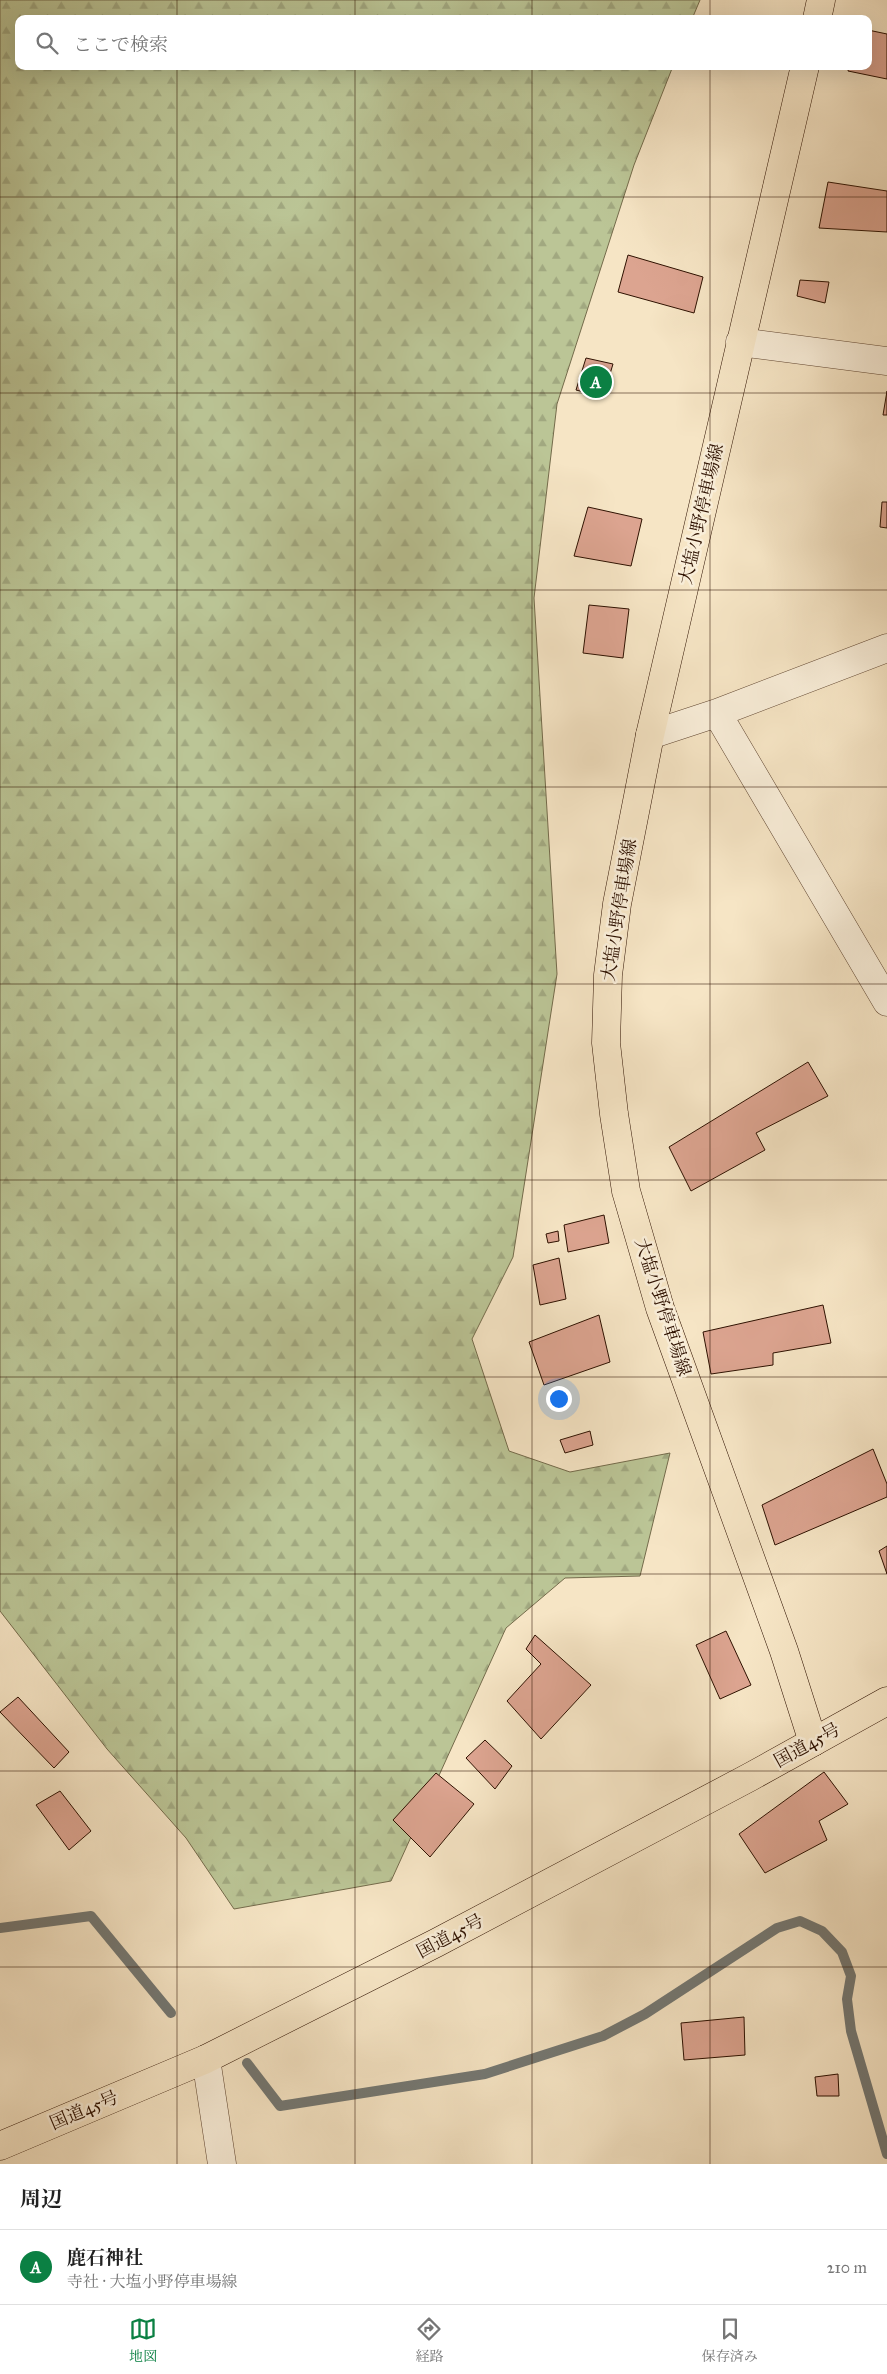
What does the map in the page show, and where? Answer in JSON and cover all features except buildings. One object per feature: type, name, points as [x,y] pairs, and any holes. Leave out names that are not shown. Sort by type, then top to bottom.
[{"type":"main road","points":[[818,15],[821,0]]},
{"type":"main road","name":"大塩小野停車場線","points":[[804,70],[650,735],[617,904],[608,975],[606,1043],[614,1114],[626,1190],[660,1308],[784,1651],[813,1742]]},
{"type":"main road","name":"国道45号","points":[[0,2146],[206,2059],[436,1943],[887,1701]]},
{"type":"street","points":[[740,342],[887,361]]},
{"type":"street","points":[[650,735],[717,713],[887,648]]},
{"type":"street","points":[[717,713],[887,1002]]},
{"type":"street","points":[[206,2059],[222,2164]]},
{"type":"green space","points":[[0,0],[700,0],[694,15],[15,15],[15,70],[671,70],[634,165],[557,404],[534,598],[557,974],[513,1257],[472,1339],[509,1451],[570,1472],[670,1453],[640,1576],[565,1578],[506,1628],[391,1881],[234,1909],[186,1838],[107,1749],[0,1611]]},
{"type":"waterway","points":[[0,1928],[91,1916],[171,2013]]},
{"type":"waterway","points":[[247,2063],[280,2106],[485,2074],[603,2036],[645,2014],[777,1928],[800,1921],[822,1931],[842,1952],[851,1976],[847,1999],[851,2031],[887,2154]]},
{"type":"place","name":"鹿石神社","points":[[596,382]]}]
